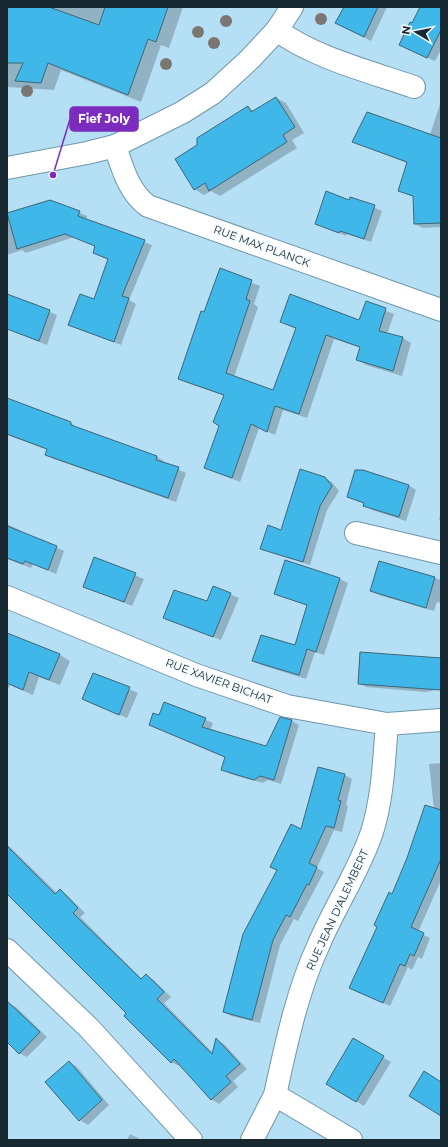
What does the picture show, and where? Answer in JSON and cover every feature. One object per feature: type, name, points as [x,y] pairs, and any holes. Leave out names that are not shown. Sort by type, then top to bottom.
[{"type":"street","points":[[285,14],[291,41],[310,50],[414,87]]},
{"type":"street","points":[[7,168],[88,153],[115,146],[183,112],[213,93],[250,59],[285,14]]},
{"type":"street","name":"RUE MAX PLANCK","points":[[115,146],[123,170],[134,191],[141,201],[148,206],[441,310]]},
{"type":"street","points":[[356,533],[441,553]]},
{"type":"street","name":"RUE XAVIER BICHAT","points":[[7,597],[196,675],[287,706],[387,724],[441,720]]},
{"type":"street","name":"RUE JEAN D'ALEMBERT","points":[[252,1140],[275,1095],[282,1059],[306,976],[318,945],[365,851],[372,830],[378,806],[387,724]]},
{"type":"street","points":[[7,950],[89,1028],[191,1140]]},
{"type":"street","points":[[275,1095],[351,1140]]},
{"type":"building","points":[[7,7],[49,7],[99,25],[105,7],[168,7],[156,42],[148,39],[128,95],[48,63],[41,83],[15,81],[23,63],[7,63]]},
{"type":"building","points":[[344,7],[378,7],[364,37],[335,23]]},
{"type":"building","points":[[420,7],[441,7],[441,30],[427,58],[399,45],[410,22],[412,23]]},
{"type":"building","points":[[276,97],[295,127],[283,135],[287,142],[209,191],[205,183],[194,190],[175,159],[197,145],[197,138],[248,106],[251,112]]},
{"type":"building","points":[[367,112],[441,138],[441,223],[414,224],[413,196],[398,191],[407,162],[352,142]]},
{"type":"building","points":[[326,191],[349,200],[350,197],[375,205],[364,239],[340,231],[339,233],[315,224]]},
{"type":"building","points":[[50,200],[80,211],[78,216],[145,240],[122,296],[129,298],[114,342],[68,325],[80,294],[94,299],[108,259],[93,253],[95,246],[65,234],[17,249],[7,213]]},
{"type":"building","points":[[220,268],[252,280],[246,299],[250,301],[226,373],[273,390],[296,328],[280,322],[290,294],[359,320],[366,301],[386,308],[379,331],[403,337],[393,371],[356,360],[360,347],[326,335],[299,414],[275,406],[267,432],[251,424],[232,478],[204,468],[219,426],[213,422],[224,395],[178,379],[201,311],[204,312]]},
{"type":"building","points":[[7,294],[50,310],[39,341],[7,329]]},
{"type":"building","points":[[7,398],[71,422],[71,425],[157,456],[156,460],[179,467],[168,498],[45,455],[47,449],[7,434]]},
{"type":"building","points":[[300,469],[325,477],[332,486],[320,506],[303,562],[260,549],[268,525],[281,530]]},
{"type":"building","points":[[355,470],[363,470],[409,485],[399,517],[363,506],[364,503],[347,497]]},
{"type":"building","points":[[7,526],[57,546],[48,570],[25,561],[23,564],[7,558]]},
{"type":"building","points":[[94,557],[136,573],[124,602],[83,587]]},
{"type":"building","points":[[285,560],[340,578],[316,652],[307,649],[299,675],[252,661],[261,635],[295,645],[307,605],[274,594]]},
{"type":"building","points":[[379,561],[435,577],[426,608],[370,591]]},
{"type":"building","points":[[213,586],[231,593],[213,637],[163,618],[174,590],[207,601]]},
{"type":"building","points":[[7,633],[60,654],[49,680],[29,672],[23,690],[7,683]]},
{"type":"building","points":[[360,652],[441,658],[441,690],[358,684]]},
{"type":"building","points":[[93,673],[130,687],[119,715],[82,699]]},
{"type":"building","points":[[164,702],[206,718],[202,727],[266,746],[280,717],[292,720],[274,780],[260,776],[254,780],[221,770],[225,757],[149,725],[153,713],[159,715]]},
{"type":"building","points":[[318,767],[345,774],[338,800],[341,801],[334,828],[326,826],[309,863],[317,867],[309,885],[307,884],[290,917],[286,915],[273,940],[252,1020],[223,1012],[243,934],[277,870],[270,867],[291,824],[301,829]]},
{"type":"building","points":[[425,805],[441,810],[441,859],[411,927],[424,933],[414,956],[410,954],[405,966],[400,964],[383,1003],[349,988],[377,927],[374,925],[389,892],[392,894],[407,858]]},
{"type":"building","points":[[7,846],[55,894],[60,889],[78,908],[73,913],[141,979],[146,974],[164,992],[157,999],[212,1054],[216,1038],[240,1064],[226,1076],[231,1082],[211,1100],[174,1059],[171,1063],[124,1016],[126,1013],[7,894]]},
{"type":"building","points":[[7,1001],[40,1032],[19,1054],[7,1042]]},
{"type":"building","points":[[353,1038],[384,1056],[356,1102],[326,1084]]},
{"type":"building","points":[[69,1061],[102,1100],[79,1121],[45,1082]]},
{"type":"building","points":[[424,1071],[441,1082],[441,1116],[409,1096]]},
{"type":"place","name":"Fief Joly","points":[[53,175]]}]
